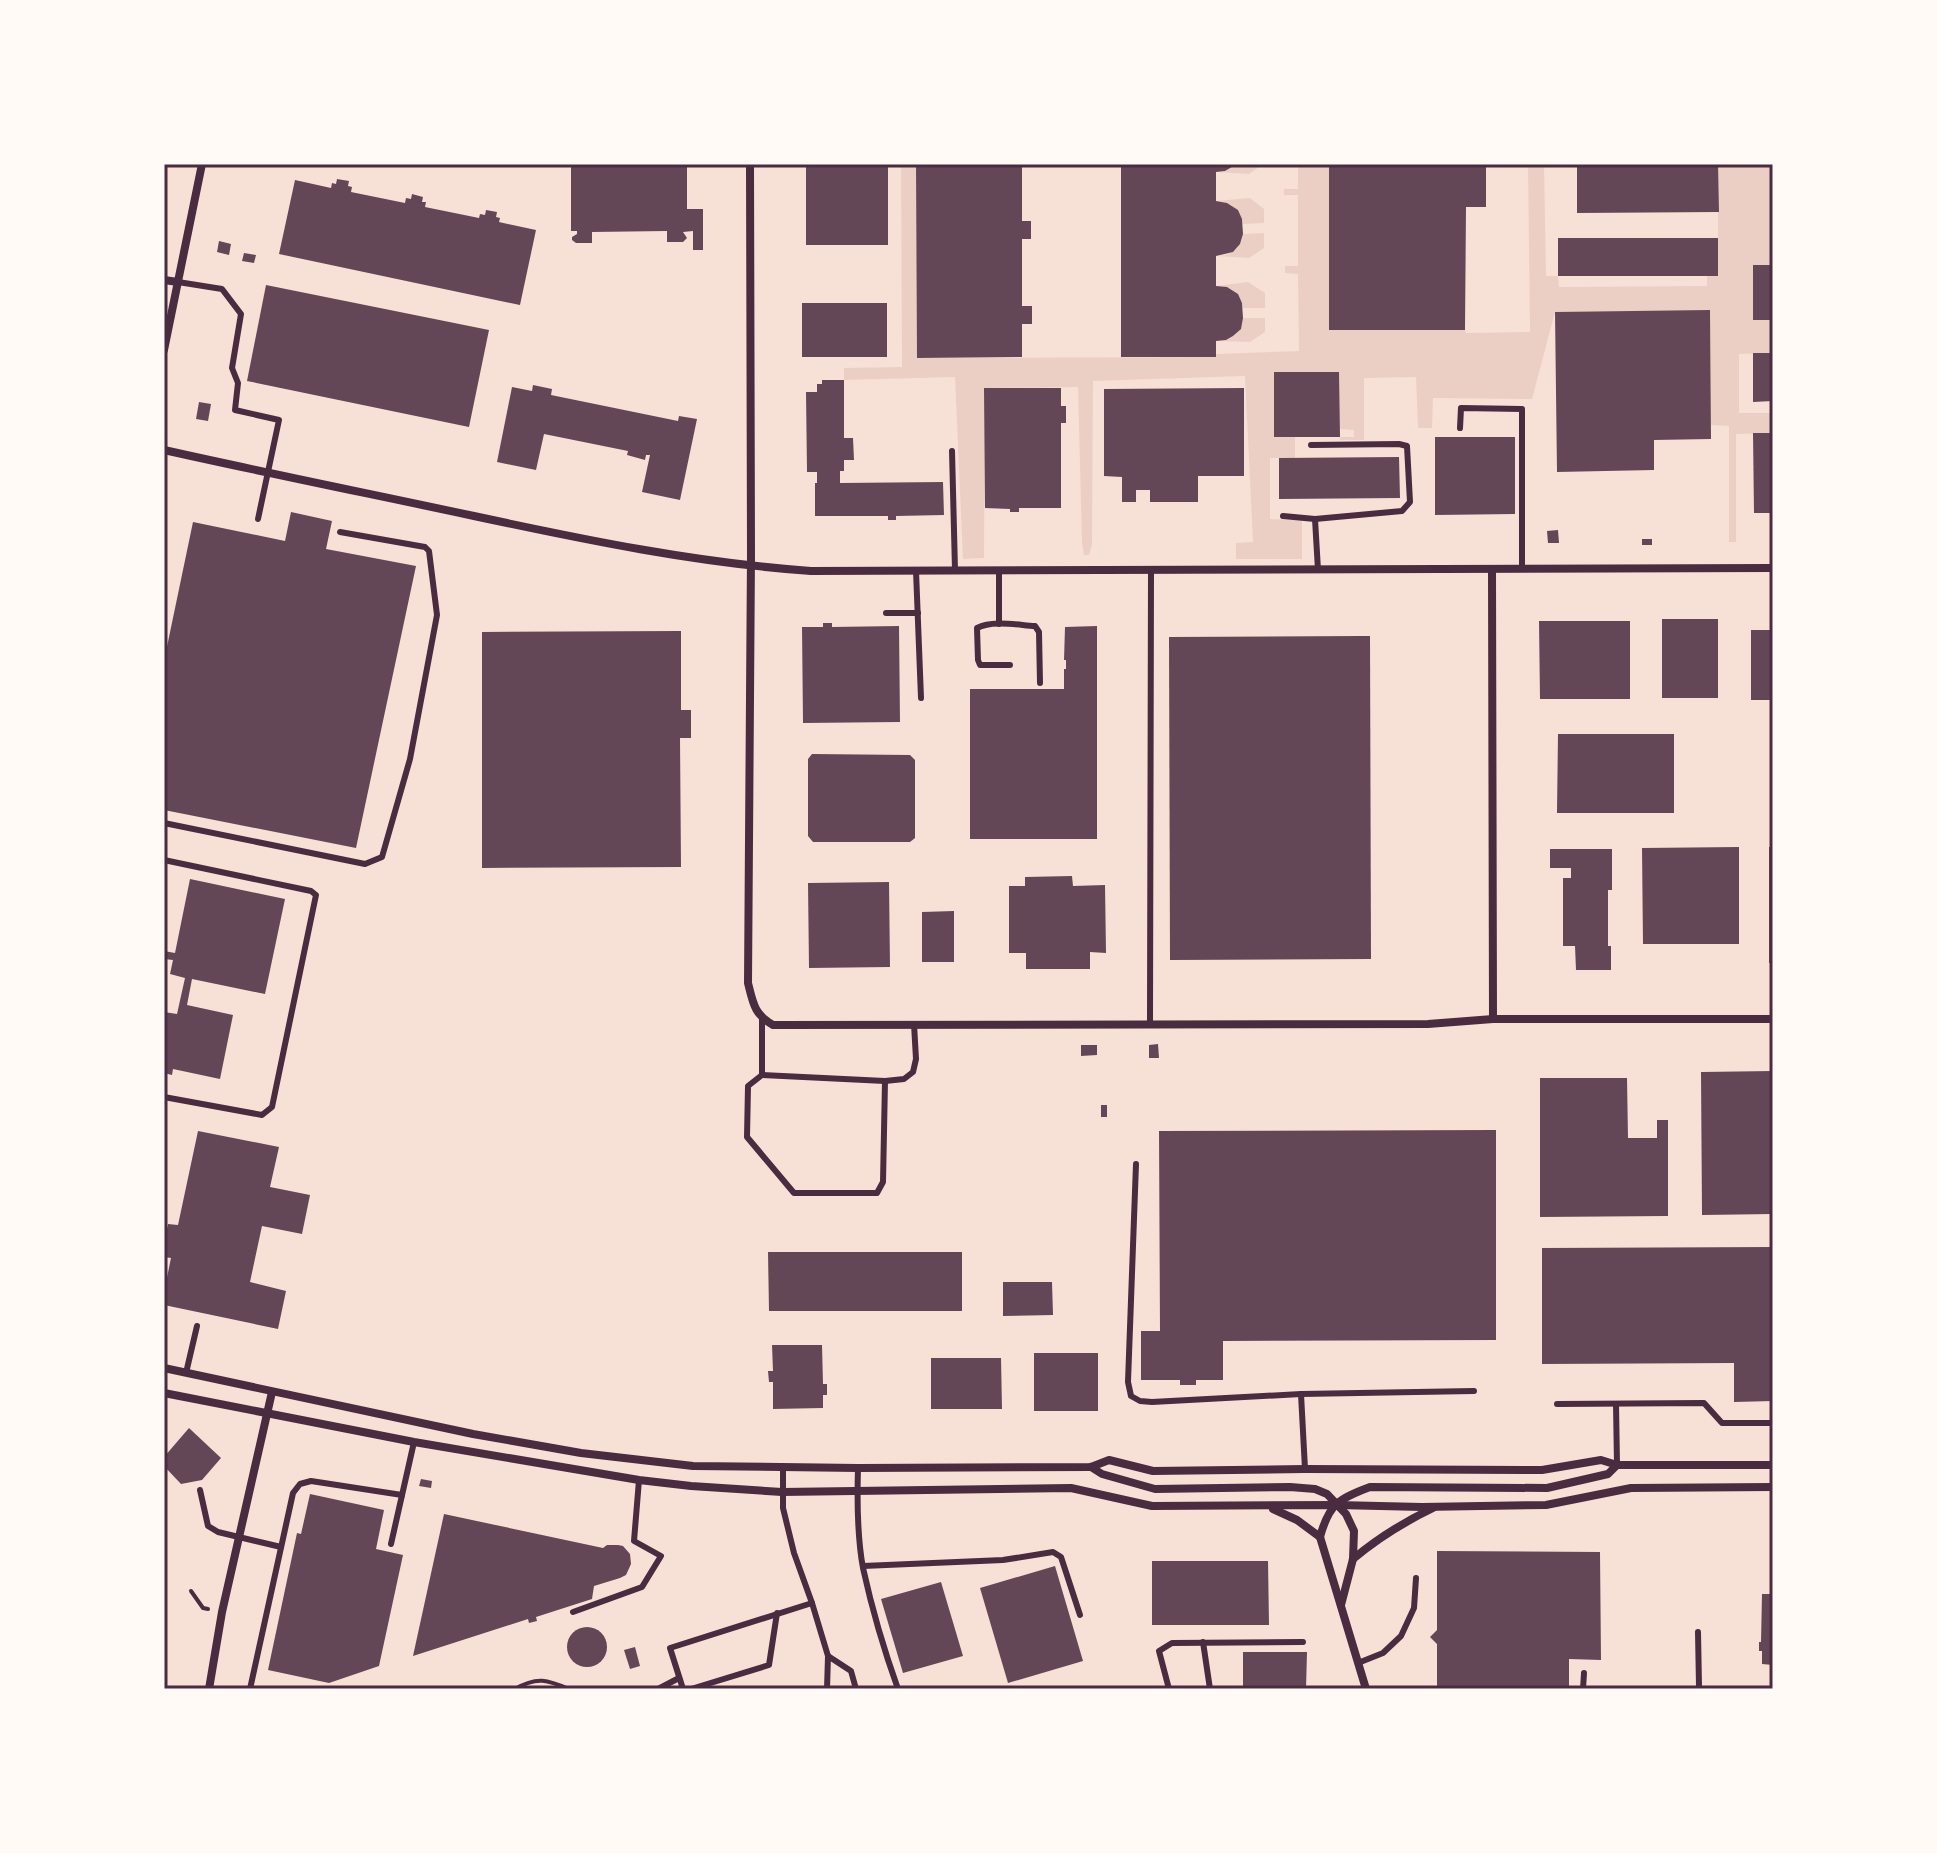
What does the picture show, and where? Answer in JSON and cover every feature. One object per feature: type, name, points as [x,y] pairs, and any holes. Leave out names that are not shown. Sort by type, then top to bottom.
[{"type":"street","points":[[164,350],[202,164]]},
{"type":"street","points":[[750,164],[748,983],[753,1004],[762,1018],[773,1025],[1428,1024],[1493,1019],[1773,1019]]},
{"type":"street","points":[[164,280],[178,282]]},
{"type":"street","points":[[164,450],[683,558],[811,571],[1773,568]]},
{"type":"street","points":[[1492,569],[1493,1019]]},
{"type":"street","points":[[164,1368],[473,1434],[581,1453],[693,1466],[1091,1467],[1109,1460],[1153,1471],[1542,1470],[1601,1460],[1617,1465],[1773,1465]]},
{"type":"street","points":[[209,1689],[222,1612],[272,1392]]},
{"type":"street","points":[[164,1393],[414,1442],[639,1480],[782,1492],[1071,1488],[1152,1506],[1436,1507],[1546,1505],[1631,1488],[1773,1487]]},
{"type":"street","points":[[1366,1689],[1320,1537],[1327,1514],[1346,1496],[1370,1487],[1547,1488],[1608,1474],[1617,1465]]},
{"type":"street","points":[[1091,1467],[1102,1474],[1155,1489],[1290,1487],[1315,1489],[1327,1494],[1346,1514],[1354,1531],[1353,1559],[1341,1606]]},
{"type":"street","points":[[1268,1507],[1297,1520],[1320,1537]]},
{"type":"street","points":[[1353,1559],[1392,1529],[1436,1507]]},
{"type":"lane","points":[[178,282],[222,289],[241,314],[232,368],[238,383],[235,410],[279,420],[258,519]]},
{"type":"lane","points":[[1460,428],[1461,408],[1522,409],[1522,569]]},
{"type":"lane","points":[[1283,516],[1315,519],[1402,511],[1410,502],[1407,446],[1311,445]]},
{"type":"lane","points":[[952,451],[955,570]]},
{"type":"lane","points":[[1315,519],[1318,570]]},
{"type":"lane","points":[[164,823],[365,864],[382,857],[410,759],[437,615],[429,551],[425,547],[340,532]]},
{"type":"lane","points":[[999,570],[999,624]]},
{"type":"lane","points":[[1150,1023],[1151,570]]},
{"type":"lane","points":[[916,571],[921,698]]},
{"type":"lane","points":[[886,613],[918,613]]},
{"type":"lane","points":[[1010,665],[980,665],[977,628],[999,624],[1035,626],[1039,632],[1040,683]]},
{"type":"lane","points":[[164,860],[311,891],[316,895],[272,1107],[262,1115],[164,1097]]},
{"type":"lane","points":[[762,1018],[762,1075]]},
{"type":"lane","points":[[885,1081],[883,1182],[877,1193],[794,1193],[747,1137],[748,1086],[762,1075],[885,1081],[904,1079],[913,1072],[916,1059],[914,1024]]},
{"type":"lane","points":[[1136,1164],[1128,1382],[1131,1396],[1152,1402],[1301,1394],[1474,1391]]},
{"type":"lane","points":[[186,1373],[197,1326]]},
{"type":"lane","points":[[1301,1394],[1305,1469]]},
{"type":"lane","points":[[1557,1404],[1704,1403],[1722,1423],[1773,1423]]},
{"type":"lane","points":[[1616,1404],[1617,1465]]},
{"type":"lane","points":[[391,1544],[414,1442]]},
{"type":"lane","points":[[783,1467],[783,1508],[828,1656],[827,1689]]},
{"type":"lane","points":[[858,1468],[863,1566],[898,1689]]},
{"type":"lane","points":[[573,1612],[642,1587],[661,1556],[634,1541],[639,1480]]},
{"type":"lane","points":[[250,1689],[293,1493],[300,1484],[311,1481],[402,1495]]},
{"type":"lane","points":[[200,1490],[208,1526],[218,1532],[281,1547]]},
{"type":"lane","points":[[863,1566],[1003,1560],[1053,1552],[1061,1557],[1080,1615]]},
{"type":"lane","points":[[1358,1663],[1383,1653],[1401,1636],[1414,1608],[1416,1578]]},
{"type":"lane","points":[[683,1689],[670,1648],[812,1603]]},
{"type":"lane","points":[[691,1689],[769,1665],[777,1613]]},
{"type":"lane","points":[[1698,1632],[1698,1689]]},
{"type":"lane","points":[[1203,1642],[1210,1689]]},
{"type":"lane","points":[[1169,1689],[1159,1651],[1172,1643],[1303,1642]]},
{"type":"lane","points":[[828,1656],[851,1671],[856,1689]]},
{"type":"lane","points":[[1583,1689],[1584,1673]]},
{"type":"lane","points":[[658,1689],[679,1678]]},
{"type":"path","points":[[191,1591],[203,1608],[222,1612]]},
{"type":"path","points":[[515,1689],[545,1679],[569,1689]]},
{"type":"shaded area","points":[[901,164],[916,164],[918,358],[1216,357],[1216,354],[1299,351],[1298,274],[1285,273],[1285,266],[1298,266],[1298,195],[1284,195],[1284,189],[1298,189],[1298,164],[1329,164],[1329,330],[1530,332],[1528,164],[1544,164],[1546,276],[1558,276],[1559,287],[1707,286],[1707,276],[1718,275],[1718,164],[1773,164],[1773,353],[1739,354],[1739,413],[1773,413],[1773,433],[1736,434],[1736,542],[1729,542],[1729,426],[1711,425],[1710,311],[1555,312],[1532,399],[1433,398],[1432,428],[1418,428],[1416,377],[1364,378],[1364,440],[1340,440],[1340,437],[1354,437],[1354,430],[1339,429],[1339,372],[1274,372],[1295,437],[1295,458],[1270,458],[1270,519],[1302,520],[1302,559],[1236,559],[1236,543],[1253,542],[1245,376],[1093,381],[1092,544],[1089,555],[1084,555],[1082,543],[1078,387],[985,388],[984,558],[963,559],[955,377],[844,380],[844,368],[902,367]]},
{"type":"shaded area","points":[[1237,164],[1263,164],[1249,174],[1216,172]]},
{"type":"shaded area","points":[[1250,198],[1264,209],[1264,223],[1243,224],[1234,207],[1216,201]]},
{"type":"shaded area","points":[[1264,233],[1264,248],[1249,258],[1216,256],[1234,251],[1243,234]]},
{"type":"shaded area","points":[[1248,282],[1265,293],[1265,308],[1243,308],[1234,291],[1216,286]]},
{"type":"shaded area","points":[[1243,318],[1265,318],[1265,332],[1250,342],[1216,341],[1234,335]]},
{"type":"building","points":[[571,164],[687,164],[687,209],[703,209],[703,250],[693,250],[693,231],[683,232],[687,238],[683,242],[667,242],[667,231],[592,232],[592,243],[576,243],[572,237],[577,231],[571,231]]},
{"type":"building","points":[[806,164],[888,164],[888,245],[806,245]]},
{"type":"building","points":[[916,164],[1022,164],[1022,221],[1031,221],[1031,239],[1022,239],[1022,306],[1032,306],[1032,324],[1022,324],[1022,357],[917,358]]},
{"type":"building","points":[[1121,164],[1237,164],[1216,172],[1216,201],[1238,210],[1243,234],[1233,252],[1216,256],[1216,286],[1227,287],[1238,294],[1243,318],[1241,329],[1233,336],[1216,341],[1216,357],[1121,357]]},
{"type":"building","points":[[1329,164],[1486,164],[1486,207],[1466,207],[1465,330],[1329,330]]},
{"type":"building","points":[[1577,164],[1718,164],[1719,212],[1577,213]]},
{"type":"building","points":[[337,179],[349,181],[351,192],[405,203],[412,194],[423,197],[425,207],[479,218],[480,214],[485,215],[486,210],[497,212],[499,222],[536,230],[520,305],[279,254],[295,180],[331,188]]},
{"type":"building","points":[[1558,238],[1718,238],[1718,276],[1558,276]]},
{"type":"building","points":[[219,241],[231,244],[229,255],[217,252]]},
{"type":"building","points":[[244,253],[256,255],[254,263],[242,261]]},
{"type":"building","points":[[1753,265],[1773,265],[1773,320],[1753,320]]},
{"type":"building","points":[[266,285],[489,330],[469,427],[247,381]]},
{"type":"building","points":[[802,303],[887,303],[887,357],[802,357]]},
{"type":"building","points":[[1710,310],[1711,439],[1654,440],[1654,470],[1557,472],[1555,312]]},
{"type":"building","points":[[1753,353],[1773,353],[1773,401],[1753,402]]},
{"type":"building","points":[[1274,372],[1339,372],[1340,437],[1274,437]]},
{"type":"building","points":[[822,380],[844,380],[844,438],[853,438],[854,460],[844,460],[840,483],[943,482],[944,515],[896,516],[896,520],[888,520],[888,516],[815,516],[817,472],[807,472],[806,392],[817,392],[817,384],[822,384]]},
{"type":"building","points":[[533,385],[552,389],[551,395],[678,421],[679,416],[697,419],[680,500],[642,492],[650,455],[646,455],[645,460],[627,455],[628,451],[544,434],[536,470],[497,462],[512,387],[532,391]]},
{"type":"building","points":[[984,388],[1061,388],[1061,406],[1066,406],[1066,423],[1061,423],[1061,508],[1019,508],[1019,512],[1010,512],[1010,509],[985,508]]},
{"type":"building","points":[[1244,388],[1244,476],[1198,476],[1198,502],[1150,502],[1150,490],[1136,490],[1136,502],[1122,502],[1122,477],[1104,476],[1104,389]]},
{"type":"building","points":[[199,402],[211,404],[208,421],[196,419]]},
{"type":"building","points":[[1753,433],[1773,433],[1773,513],[1754,513]]},
{"type":"building","points":[[1435,437],[1515,437],[1515,514],[1435,515]]},
{"type":"building","points":[[1399,457],[1400,498],[1279,499],[1279,458]]},
{"type":"building","points":[[291,512],[332,521],[326,549],[416,566],[356,848],[164,810],[164,661],[193,522],[285,541]]},
{"type":"building","points":[[1558,530],[1559,543],[1548,543],[1547,531]]},
{"type":"building","points":[[1642,539],[1652,539],[1652,545],[1642,545]]},
{"type":"building","points":[[1662,619],[1718,619],[1718,698],[1662,698]]},
{"type":"building","points":[[1539,621],[1630,621],[1630,699],[1540,699]]},
{"type":"building","points":[[823,623],[832,623],[832,627],[899,626],[900,722],[803,723],[802,627],[823,627]]},
{"type":"building","points":[[1097,626],[1097,839],[970,839],[970,689],[1064,689],[1065,627]]},
{"type":"building","points":[[1751,630],[1773,630],[1773,700],[1751,700]]},
{"type":"building","points":[[681,631],[681,710],[691,710],[691,738],[680,738],[681,867],[482,868],[482,632]]},
{"type":"building","points":[[1370,636],[1371,959],[1170,960],[1169,637]]},
{"type":"building","points":[[1558,734],[1674,734],[1674,813],[1557,813]]},
{"type":"building","points":[[812,754],[910,755],[915,760],[915,838],[910,842],[813,842],[808,836],[808,759]]},
{"type":"building","points":[[1739,847],[1739,944],[1643,944],[1642,848]]},
{"type":"building","points":[[1769,847],[1773,847],[1773,963],[1769,963]]},
{"type":"building","points":[[1550,849],[1612,849],[1612,890],[1608,890],[1611,970],[1576,970],[1575,946],[1563,946],[1563,878],[1571,878],[1571,868],[1550,868]]},
{"type":"building","points":[[1072,876],[1073,886],[1105,885],[1106,953],[1090,952],[1090,969],[1026,969],[1026,953],[1009,953],[1009,886],[1025,886],[1025,877]]},
{"type":"building","points":[[190,879],[285,899],[265,994],[192,979],[187,1005],[233,1015],[220,1079],[173,1069],[172,1075],[164,1073],[164,1012],[177,1014],[185,978],[170,974],[173,960],[164,959],[164,951],[175,953]]},
{"type":"building","points":[[889,882],[890,967],[809,968],[808,883]]},
{"type":"building","points":[[954,911],[954,962],[922,962],[922,912]]},
{"type":"building","points":[[1158,1044],[1159,1058],[1149,1058],[1149,1045]]},
{"type":"building","points":[[1081,1045],[1097,1045],[1097,1055],[1081,1056]]},
{"type":"building","points":[[1773,1071],[1773,1214],[1702,1215],[1701,1072]]},
{"type":"building","points":[[1540,1078],[1627,1078],[1628,1138],[1657,1138],[1657,1120],[1668,1120],[1668,1216],[1540,1217]]},
{"type":"building","points":[[1101,1105],[1107,1105],[1107,1117],[1101,1117]]},
{"type":"building","points":[[1496,1130],[1496,1340],[1223,1341],[1223,1380],[1196,1380],[1196,1385],[1180,1385],[1180,1380],[1141,1380],[1141,1331],[1160,1331],[1159,1131]]},
{"type":"building","points":[[198,1131],[279,1147],[270,1187],[310,1195],[302,1234],[262,1226],[250,1282],[286,1291],[278,1329],[164,1305],[171,1258],[164,1257],[164,1243],[168,1224],[178,1225]]},
{"type":"building","points":[[1773,1247],[1773,1401],[1734,1402],[1734,1363],[1542,1364],[1542,1248]]},
{"type":"building","points":[[768,1252],[962,1252],[962,1311],[769,1311]]},
{"type":"building","points":[[1003,1282],[1052,1282],[1053,1315],[1003,1316]]},
{"type":"building","points":[[772,1345],[822,1345],[823,1384],[827,1384],[823,1408],[773,1409],[773,1382],[769,1382],[768,1371],[773,1371]]},
{"type":"building","points":[[1034,1353],[1098,1353],[1098,1411],[1034,1411]]},
{"type":"building","points":[[931,1358],[1001,1358],[1002,1409],[931,1409]]},
{"type":"building","points":[[189,1428],[221,1458],[202,1480],[181,1484],[164,1466],[164,1457]]},
{"type":"building","points":[[421,1479],[432,1481],[431,1488],[419,1486]]},
{"type":"building","points":[[310,1494],[384,1510],[376,1549],[403,1555],[379,1666],[329,1683],[268,1670],[297,1533],[301,1534]]},
{"type":"building","points":[[444,1514],[603,1548],[607,1545],[623,1546],[630,1554],[631,1564],[626,1575],[594,1586],[592,1599],[536,1617],[537,1621],[529,1623],[528,1619],[413,1656]]},
{"type":"building","points":[[1437,1551],[1600,1552],[1601,1660],[1569,1659],[1569,1689],[1437,1689],[1437,1644],[1430,1637],[1437,1630]]},
{"type":"building","points":[[1152,1561],[1268,1561],[1269,1625],[1152,1625]]},
{"type":"building","points":[[1055,1566],[1083,1661],[1008,1683],[980,1588]]},
{"type":"building","points":[[941,1582],[963,1656],[903,1673],[881,1599]]},
{"type":"building","points":[[1762,1594],[1773,1594],[1773,1665],[1762,1664],[1762,1651],[1759,1651]]},
{"type":"building","points":[[587,1627],[601,1633],[607,1647],[601,1661],[587,1667],[573,1661],[567,1647],[573,1633]]},
{"type":"building","points":[[635,1647],[640,1666],[630,1669],[624,1650]]},
{"type":"building","points":[[1243,1652],[1307,1652],[1306,1689],[1243,1689]]}]
